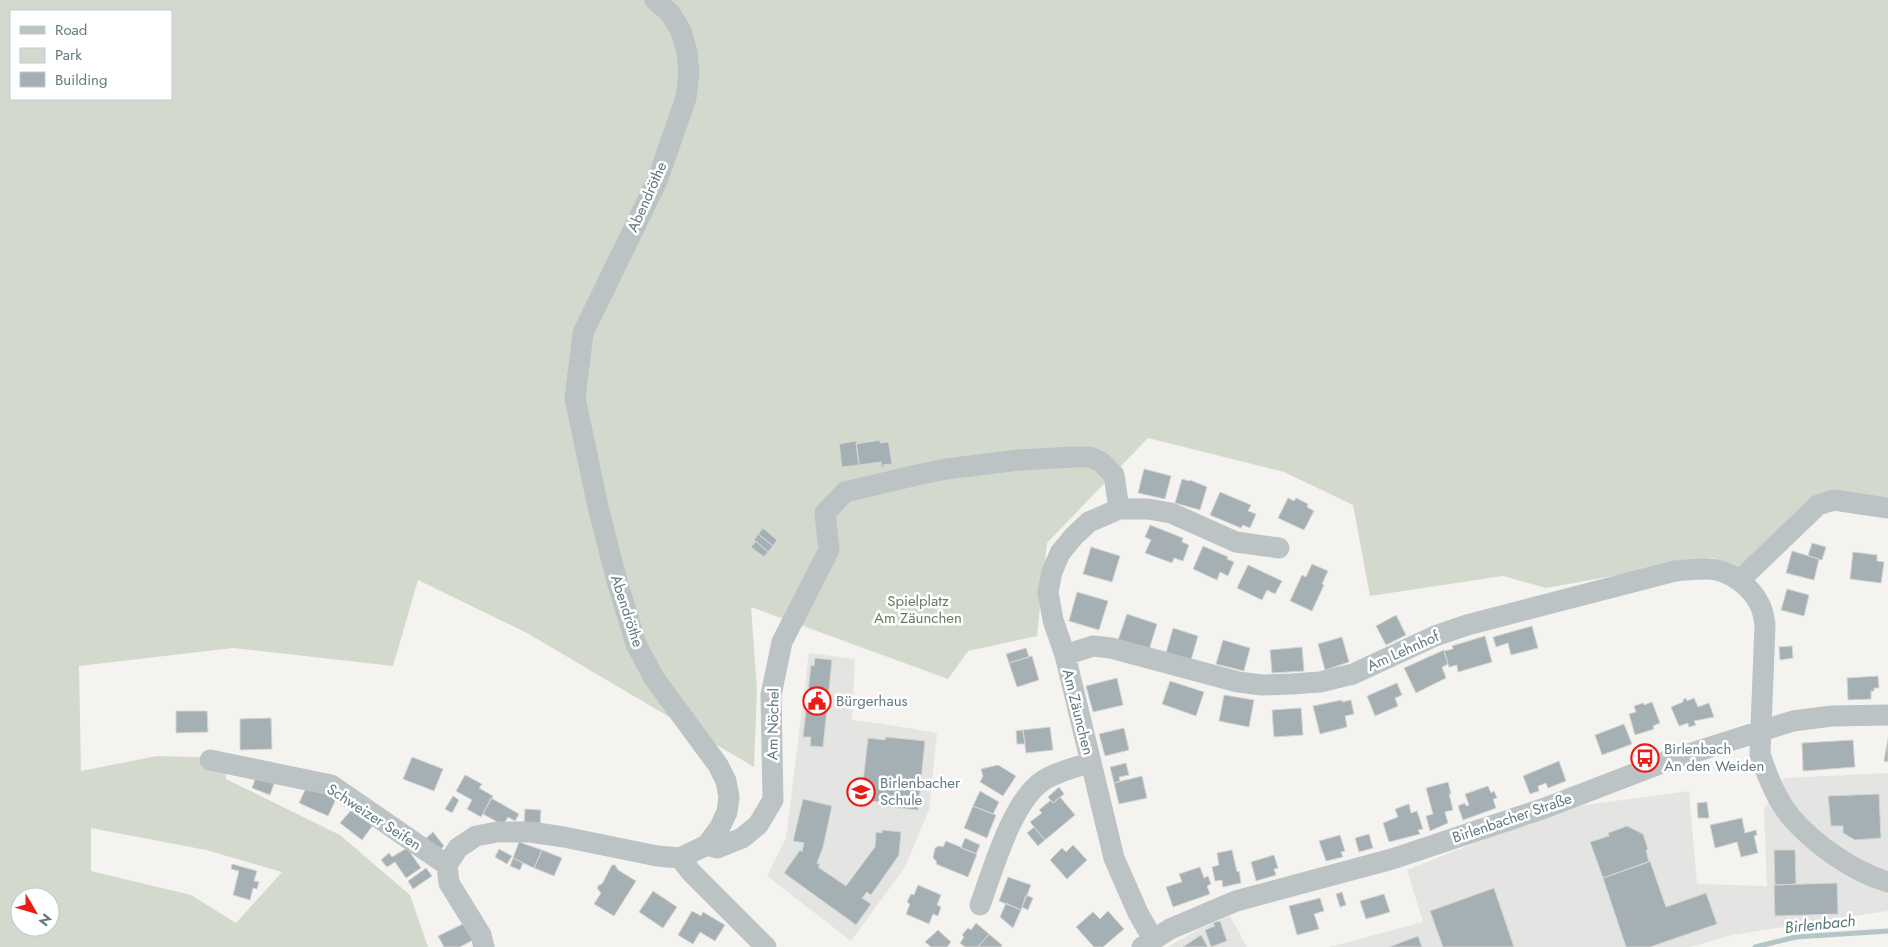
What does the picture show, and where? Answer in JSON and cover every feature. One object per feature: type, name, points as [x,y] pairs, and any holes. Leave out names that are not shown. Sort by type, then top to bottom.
[{"type":"street","name":"Abendröthe","points":[[655,0],[670,13],[681,31],[688,59],[686,98],[657,181],[583,333],[575,398],[612,563],[636,644],[654,678],[718,765],[726,780],[729,797],[727,812],[720,827],[707,845],[680,858]]},
{"type":"street","name":"Am Nöchel","points":[[707,845],[717,848],[742,838],[758,825],[773,800],[771,695],[782,642],[829,550],[825,513],[845,492],[946,469],[1019,460],[1090,457],[1101,462],[1114,476],[1119,509]]},
{"type":"street","points":[[1888,508],[1834,500],[1818,505],[1740,580],[1760,605],[1765,624],[1760,754],[1776,794],[1790,816],[1847,865],[1888,882]]},
{"type":"street","name":"Am Zäunchen","points":[[1148,943],[1138,913],[1114,858],[1064,655],[1053,620],[1048,592],[1052,572],[1060,553],[1088,522],[1119,509],[1148,509],[1171,513],[1236,542],[1279,548]]},
{"type":"street","name":"Am Lehnhof","points":[[1064,655],[1093,646],[1111,648],[1238,682],[1262,685],[1320,682],[1353,674],[1436,636],[1467,625],[1675,571],[1709,569],[1740,580]]},
{"type":"street","name":"Birlenbacher Straße","points":[[1148,943],[1170,929],[1236,901],[1392,859],[1545,808],[1670,760],[1793,721],[1832,716],[1888,715]]},
{"type":"street","name":"Schweizer Seifen","points":[[210,760],[331,784],[447,865]]},
{"type":"street","points":[[980,905],[1014,817],[1026,796],[1044,780],[1091,762]]},
{"type":"street","points":[[484,947],[481,935],[448,883],[447,865],[458,848],[476,836],[497,832],[530,832],[564,836],[657,856],[680,858],[690,872],[766,947]]},
{"type":"shaded area","name":"Birlenbacher Schule","points":[[809,653],[855,659],[852,720],[937,733],[929,810],[905,867],[851,941],[767,876],[786,838]]},
{"type":"shaded area","points":[[1888,773],[1888,911],[1732,935],[1690,947],[1329,947],[1423,922],[1407,870],[1563,808],[1689,791],[1697,884],[1767,886],[1764,809],[1784,778]]},
{"type":"shaded area","points":[[1230,916],[1247,947],[1168,947],[1199,929]]},
{"type":"green space","name":"Spielplatz Am Zäunchen","points":[[0,0],[1888,0],[1888,515],[1817,497],[1753,574],[1713,558],[1546,588],[1503,576],[1370,596],[1353,505],[1284,472],[1148,438],[1047,543],[1037,636],[968,651],[948,679],[751,607],[757,690],[754,767],[527,633],[418,580],[393,666],[233,648],[79,666],[81,771],[157,756],[225,758],[226,779],[340,835],[410,895],[428,947],[0,947]],"holes":[[[91,828],[206,850],[282,872],[236,923],[191,895],[91,871]]]},
{"type":"building","points":[[888,439],[892,464],[883,465],[884,467],[882,468],[881,462],[859,465],[856,444],[880,440],[880,443],[888,442]]},
{"type":"building","points":[[856,441],[859,465],[842,467],[839,444]]},
{"type":"building","points":[[1144,469],[1171,476],[1165,499],[1138,493]]},
{"type":"building","points":[[1182,479],[1207,487],[1200,510],[1175,503]]},
{"type":"building","points":[[1220,492],[1251,505],[1248,511],[1256,514],[1250,528],[1243,525],[1241,528],[1210,515]]},
{"type":"building","points":[[1288,498],[1294,501],[1296,498],[1308,504],[1307,507],[1314,511],[1304,530],[1278,518]]},
{"type":"building","points":[[1150,525],[1183,538],[1182,542],[1189,545],[1183,561],[1174,558],[1172,563],[1145,553],[1151,540],[1145,537]]},
{"type":"building","points":[[763,528],[777,540],[773,546],[758,534]]},
{"type":"building","points":[[758,534],[773,546],[768,552],[754,540]]},
{"type":"building","points":[[756,541],[768,552],[764,557],[751,547]]},
{"type":"building","points":[[1812,543],[1826,547],[1822,560],[1808,556]]},
{"type":"building","points":[[1203,546],[1228,557],[1227,559],[1234,562],[1228,576],[1220,572],[1217,580],[1193,569]]},
{"type":"building","points":[[1091,547],[1120,556],[1112,582],[1083,574]]},
{"type":"building","points":[[1792,551],[1819,559],[1814,580],[1786,573]]},
{"type":"building","points":[[1853,552],[1877,555],[1877,561],[1884,562],[1881,583],[1850,579]]},
{"type":"building","points":[[1312,564],[1328,571],[1312,611],[1290,601],[1302,575],[1306,577]]},
{"type":"building","points":[[1248,565],[1282,581],[1275,594],[1267,590],[1262,600],[1237,588]]},
{"type":"building","points":[[1787,589],[1809,595],[1804,616],[1781,610]]},
{"type":"building","points":[[1077,592],[1108,601],[1099,630],[1069,621]]},
{"type":"building","points":[[1127,614],[1157,624],[1149,650],[1118,640]]},
{"type":"building","points":[[1396,615],[1406,635],[1386,645],[1376,626]]},
{"type":"building","points":[[1532,626],[1538,648],[1511,655],[1508,643],[1496,647],[1493,637]]},
{"type":"building","points":[[1173,628],[1198,636],[1191,660],[1166,653]]},
{"type":"building","points":[[1485,636],[1492,662],[1458,672],[1457,665],[1449,667],[1444,651],[1453,649],[1452,646]]},
{"type":"building","points":[[1342,637],[1349,662],[1325,670],[1318,644]]},
{"type":"building","points":[[1223,640],[1250,648],[1244,671],[1216,664]]},
{"type":"building","points":[[1792,646],[1793,658],[1780,660],[1779,647]]},
{"type":"building","points":[[1302,647],[1304,671],[1272,673],[1270,650]]},
{"type":"building","points":[[1026,648],[1029,657],[1009,663],[1006,654]]},
{"type":"building","points":[[1444,650],[1448,664],[1442,667],[1446,678],[1416,693],[1404,668]]},
{"type":"building","points":[[1032,656],[1039,680],[1017,687],[1009,663]]},
{"type":"building","name":"Bürgerhaus","points":[[815,658],[832,660],[823,747],[810,746],[811,737],[803,737],[811,665],[814,666]]},
{"type":"building","points":[[1878,676],[1879,688],[1874,688],[1874,691],[1871,691],[1871,699],[1848,700],[1847,678]]},
{"type":"building","points":[[1117,678],[1123,705],[1093,712],[1086,686]]},
{"type":"building","points":[[1170,681],[1204,692],[1196,716],[1162,704]]},
{"type":"building","points":[[1397,683],[1402,695],[1395,698],[1398,706],[1375,716],[1367,696]]},
{"type":"building","points":[[1224,695],[1254,700],[1249,727],[1219,721]]},
{"type":"building","points":[[1686,698],[1687,701],[1694,698],[1698,707],[1709,703],[1714,717],[1694,721],[1696,725],[1689,727],[1688,723],[1679,726],[1671,707],[1683,702]]},
{"type":"building","points":[[1342,700],[1342,702],[1351,700],[1354,714],[1345,716],[1347,727],[1320,734],[1313,706]]},
{"type":"building","points":[[1652,702],[1660,723],[1653,726],[1654,729],[1635,735],[1629,714],[1636,712],[1634,706]]},
{"type":"building","points":[[1301,708],[1303,735],[1274,737],[1272,710]]},
{"type":"building","points":[[176,711],[207,711],[208,732],[176,733]]},
{"type":"building","points":[[271,718],[272,749],[240,750],[240,719]]},
{"type":"building","points":[[1624,724],[1632,744],[1602,755],[1595,735]]},
{"type":"building","points":[[1050,727],[1053,750],[1026,753],[1023,730]]},
{"type":"building","points":[[1124,728],[1129,750],[1105,756],[1099,734]]},
{"type":"building","points":[[1023,730],[1025,744],[1017,744],[1016,731]]},
{"type":"building","points":[[886,737],[925,741],[918,810],[879,806],[879,802],[861,800],[868,738],[885,740]]},
{"type":"building","points":[[1888,738],[1888,762],[1884,761]]},
{"type":"building","points":[[1853,740],[1855,767],[1803,771],[1802,743]]},
{"type":"building","points":[[412,757],[443,769],[434,791],[403,779]]},
{"type":"building","points":[[1559,761],[1566,781],[1548,788],[1546,783],[1538,786],[1539,791],[1530,794],[1523,776]]},
{"type":"building","points":[[1126,763],[1129,775],[1119,777],[1120,781],[1114,783],[1110,767]]},
{"type":"building","points":[[998,765],[1016,776],[1003,796],[980,782],[983,776],[981,769]]},
{"type":"building","points":[[257,774],[275,781],[270,795],[252,788]]},
{"type":"building","points":[[465,775],[482,784],[479,788],[493,796],[481,817],[467,809],[472,800],[456,791]]},
{"type":"building","points":[[1142,776],[1147,798],[1119,804],[1114,783]]},
{"type":"building","points":[[1448,782],[1453,810],[1445,812],[1448,823],[1430,831],[1426,816],[1433,814],[1426,788]]},
{"type":"building","points":[[307,786],[336,799],[328,816],[299,803]]},
{"type":"building","points":[[1488,786],[1491,793],[1494,791],[1497,798],[1493,799],[1496,808],[1463,820],[1458,806],[1465,803],[1466,806],[1469,805],[1465,794]]},
{"type":"building","points":[[1059,787],[1064,794],[1053,803],[1048,797]]},
{"type":"building","points":[[980,791],[999,802],[993,814],[973,806]]},
{"type":"building","points":[[1879,794],[1881,838],[1855,840],[1843,833],[1843,826],[1831,826],[1828,796]]},
{"type":"building","points":[[453,796],[459,800],[452,813],[445,809]]},
{"type":"building","points":[[1060,797],[1075,815],[1045,840],[1030,822],[1042,813],[1039,810],[1051,800],[1053,803]]},
{"type":"building","points":[[491,798],[519,814],[515,821],[508,817],[503,825],[483,814]]},
{"type":"building","points":[[803,799],[832,806],[823,847],[817,863],[820,865],[818,867],[846,886],[875,847],[876,832],[882,833],[882,830],[901,832],[899,855],[871,895],[867,892],[862,898],[871,904],[856,925],[784,873],[800,850],[802,852],[804,843],[793,841]]},
{"type":"building","points":[[1707,802],[1709,818],[1698,818],[1697,803]]},
{"type":"building","points":[[1409,804],[1411,813],[1417,811],[1423,829],[1418,830],[1420,834],[1389,842],[1383,823],[1398,817],[1395,809]]},
{"type":"building","points":[[973,806],[996,815],[987,838],[964,828]]},
{"type":"building","points":[[352,809],[373,825],[362,840],[340,823]]},
{"type":"building","points":[[525,809],[541,810],[540,825],[524,824]]},
{"type":"building","points":[[1742,818],[1745,833],[1756,830],[1757,835],[1754,836],[1758,853],[1741,857],[1737,842],[1715,848],[1710,825]]},
{"type":"building","points":[[1627,826],[1643,834],[1648,849],[1646,850],[1649,862],[1603,878],[1590,842],[1609,836],[1608,833]]},
{"type":"building","points":[[1034,827],[1045,840],[1038,846],[1027,833]]},
{"type":"building","points":[[433,832],[444,846],[435,854],[424,840]]},
{"type":"building","points":[[1369,834],[1373,848],[1359,852],[1355,838]]},
{"type":"building","points":[[1340,835],[1345,851],[1341,852],[1343,857],[1326,861],[1319,841]]},
{"type":"building","points":[[965,838],[980,845],[976,854],[961,848]]},
{"type":"building","points":[[946,841],[977,854],[968,877],[936,864],[937,862],[933,858],[935,848],[943,847]]},
{"type":"building","points":[[519,842],[542,850],[534,868],[513,858]]},
{"type":"building","points":[[1073,845],[1087,860],[1067,879],[1050,860],[1062,848],[1066,852]]},
{"type":"building","points":[[407,848],[421,868],[406,878],[395,862],[387,867],[381,860],[389,853],[392,857]]},
{"type":"building","points":[[499,849],[512,856],[507,864],[495,857]]},
{"type":"building","points":[[542,850],[562,858],[554,876],[534,868]]},
{"type":"building","points":[[1232,850],[1241,883],[1223,887],[1222,880],[1215,881],[1212,867],[1219,865],[1217,853]]},
{"type":"building","points":[[1774,850],[1795,850],[1796,884],[1775,885]]},
{"type":"building","points":[[1274,855],[1278,868],[1274,869],[1276,875],[1256,881],[1251,862]]},
{"type":"building","points":[[513,858],[523,863],[520,870],[510,866]]},
{"type":"building","points":[[1650,861],[1666,907],[1706,893],[1717,924],[1650,947],[1626,947],[1603,878]]},
{"type":"building","points":[[232,864],[257,871],[254,881],[259,882],[257,889],[253,888],[250,900],[233,895],[239,871],[231,869]]},
{"type":"building","points":[[612,865],[615,865],[618,870],[636,881],[614,916],[594,904],[601,893],[597,888],[602,884]]},
{"type":"building","points":[[1200,867],[1204,878],[1208,876],[1211,884],[1207,886],[1210,894],[1173,907],[1166,887],[1182,882],[1179,874]]},
{"type":"building","points":[[426,868],[432,876],[413,889],[408,881]]},
{"type":"building","points":[[1008,877],[1031,885],[1021,910],[999,901]]},
{"type":"building","points":[[1837,883],[1838,914],[1775,916],[1774,885]]},
{"type":"building","points":[[918,885],[941,895],[937,905],[941,907],[938,916],[933,914],[929,924],[906,914],[910,904],[907,902],[911,894],[914,895]]},
{"type":"building","points":[[1494,888],[1514,947],[1443,947],[1430,911]]},
{"type":"building","points":[[653,891],[677,907],[663,928],[639,912]]},
{"type":"building","points":[[1342,892],[1346,905],[1340,907],[1336,894]]},
{"type":"building","points":[[1384,894],[1390,912],[1366,919],[1360,901]]},
{"type":"building","points":[[1026,895],[1033,898],[1028,910],[1022,907]]},
{"type":"building","points":[[1320,898],[1324,911],[1314,914],[1319,929],[1297,935],[1289,906]]},
{"type":"building","points":[[1006,903],[1021,910],[1013,928],[1000,917]]},
{"type":"building","points":[[692,911],[701,916],[703,912],[725,925],[715,941],[700,932],[693,944],[678,935]]},
{"type":"building","points":[[1108,911],[1124,929],[1103,947],[1094,947],[1076,927],[1093,912],[1100,919]]},
{"type":"building","points":[[1220,921],[1227,941],[1211,947],[1205,930],[1215,926],[1213,923]]},
{"type":"building","points":[[465,923],[473,940],[460,947],[444,947],[438,936]]},
{"type":"building","points":[[976,923],[989,934],[978,947],[965,947],[960,943],[964,937],[962,935],[968,928],[971,930]]},
{"type":"building","points":[[938,930],[951,942],[947,947],[931,947],[925,942]]},
{"type":"building","points":[[989,934],[1002,945],[1001,947],[978,947]]},
{"type":"building","points":[[1201,935],[1208,947],[1183,947]]},
{"type":"building","points":[[1418,936],[1422,947],[1389,947]]},
{"type":"waterway","name":"Birlenbach","points":[[1755,947],[1796,937],[1888,931]]},
{"type":"place","name":"Bürgerhaus","points":[[817,701]]},
{"type":"place","name":"Birlenbach An den Weiden","points":[[1645,758]]},
{"type":"place","name":"Birlenbacher Schule","points":[[861,792]]}]
